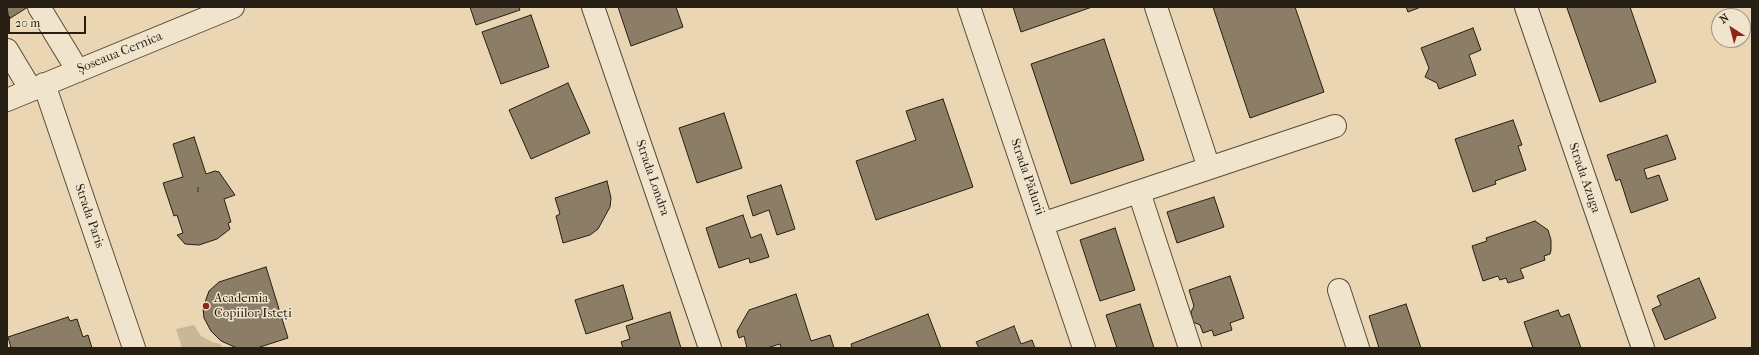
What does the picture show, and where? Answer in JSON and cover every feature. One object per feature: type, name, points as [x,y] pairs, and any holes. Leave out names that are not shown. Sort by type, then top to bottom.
[{"type":"street","points":[[39,7],[78,71]]},
{"type":"street","name":"Șoseaua Cernica","points":[[7,100],[233,7]]},
{"type":"street","name":"Strada Londra","points":[[593,7],[710,348]]},
{"type":"street","name":"Strada Pădurii","points":[[970,7],[1084,348]]},
{"type":"street","points":[[1156,7],[1209,168]]},
{"type":"street","name":"Strada Azuga","points":[[1526,7],[1643,348]]},
{"type":"street","name":"Strada Paris","points":[[7,50],[38,87],[134,348]]},
{"type":"street","points":[[1042,224],[1335,126]]},
{"type":"street","points":[[1139,192],[1190,348]]},
{"type":"street","points":[[1339,290],[1358,348]]},
{"type":"shaded area","points":[[194,325],[201,336],[212,342],[221,344],[222,348],[182,348],[176,329]]},
{"type":"building","points":[[7,7],[28,7],[9,19]]},
{"type":"building","points":[[470,7],[519,7],[520,10],[476,25]]},
{"type":"building","points":[[618,7],[676,7],[683,27],[631,46]]},
{"type":"building","points":[[1013,7],[1092,7],[1021,32]]},
{"type":"building","points":[[1213,7],[1295,7],[1324,92],[1250,118]]},
{"type":"building","points":[[1406,7],[1421,7],[1408,12]]},
{"type":"building","points":[[1630,7],[1656,82],[1600,102],[1567,8]]},
{"type":"building","points":[[531,15],[549,67],[501,84],[482,32]]},
{"type":"building","points":[[1473,28],[1481,50],[1469,55],[1476,75],[1439,89],[1437,83],[1425,77],[1429,68],[1421,48]]},
{"type":"building","points":[[1104,39],[1144,160],[1071,184],[1031,64]]},
{"type":"building","points":[[568,83],[590,133],[531,159],[509,110]]},
{"type":"building","points":[[943,99],[973,187],[876,220],[856,161],[916,140],[906,111]]},
{"type":"building","points":[[724,113],[742,168],[697,183],[679,128]]},
{"type":"building","points":[[1513,120],[1522,145],[1518,146],[1526,170],[1495,181],[1496,184],[1473,192],[1455,139]]},
{"type":"building","points":[[1667,135],[1676,159],[1644,169],[1647,179],[1659,175],[1668,200],[1631,213],[1620,179],[1616,181],[1607,155]]},
{"type":"building","points":[[194,137],[206,174],[215,171],[219,172],[235,195],[224,199],[231,222],[228,223],[230,229],[217,239],[199,245],[185,244],[177,235],[183,233],[177,215],[174,216],[163,183],[183,177],[173,144]]},
{"type":"building","points":[[607,181],[611,198],[610,207],[598,229],[590,235],[563,243],[556,216],[560,214],[555,198]]},
{"type":"building","points":[[781,185],[795,229],[777,235],[769,210],[753,216],[747,196]]},
{"type":"building","points":[[1214,197],[1224,227],[1177,243],[1167,212]]},
{"type":"building","points":[[743,215],[751,238],[761,234],[769,257],[750,263],[749,258],[719,268],[706,228]]},
{"type":"building","points":[[1535,221],[1548,230],[1551,240],[1550,254],[1544,256],[1545,260],[1520,269],[1524,278],[1508,283],[1506,278],[1500,280],[1498,276],[1483,281],[1472,246],[1487,241],[1486,238]]},
{"type":"building","points":[[1115,228],[1135,290],[1100,301],[1080,240]]},
{"type":"building","points":[[266,267],[288,338],[257,348],[237,348],[221,341],[211,331],[204,318],[203,308],[209,291],[219,282]]},
{"type":"building","points":[[1230,276],[1244,318],[1230,323],[1232,330],[1214,336],[1212,330],[1203,333],[1200,325],[1193,322],[1191,312],[1194,306],[1189,290]]},
{"type":"building","points":[[1699,278],[1716,318],[1665,340],[1652,309],[1661,305],[1657,296]]},
{"type":"building","points":[[623,285],[633,319],[586,334],[575,300]]},
{"type":"building","points":[[796,294],[811,341],[830,335],[834,348],[781,348],[780,344],[767,348],[747,348],[744,336],[739,338],[737,331],[749,310]]},
{"type":"building","points":[[1140,304],[1154,348],[1117,348],[1106,315]]},
{"type":"building","points":[[1406,304],[1421,348],[1379,348],[1369,316]]},
{"type":"building","points":[[1558,310],[1561,317],[1569,314],[1581,348],[1533,348],[1524,322]]},
{"type":"building","points":[[670,312],[681,348],[623,348],[621,342],[630,339],[626,326]]},
{"type":"building","points":[[928,314],[941,348],[852,348],[851,344]]},
{"type":"building","points":[[68,317],[70,321],[77,319],[83,337],[88,335],[92,348],[11,348],[8,337]]},
{"type":"building","points":[[1014,326],[1021,344],[1032,340],[1035,348],[979,348],[976,342]]},
{"type":"place","name":"Academia Copiilor Isteți","points":[[206,306]]}]
